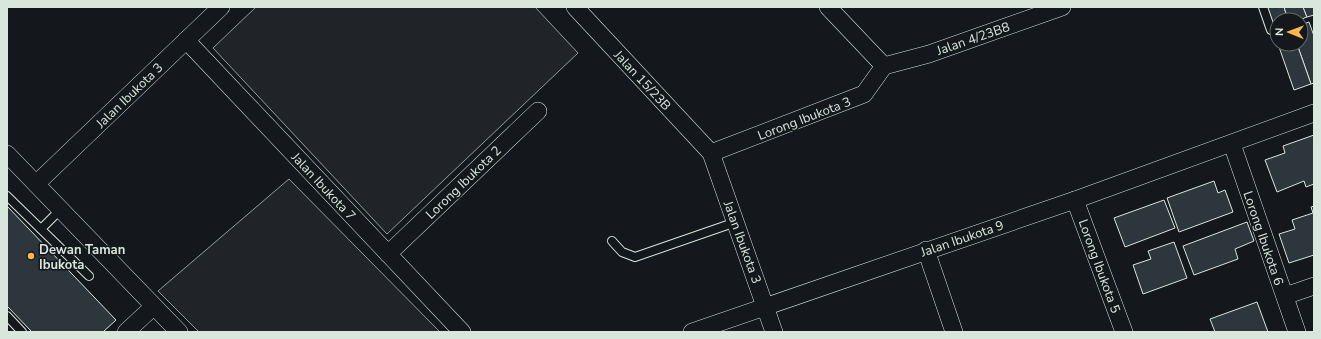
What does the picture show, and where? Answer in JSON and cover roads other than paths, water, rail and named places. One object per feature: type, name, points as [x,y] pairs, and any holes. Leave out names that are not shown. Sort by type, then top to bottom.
[{"type":"street","name":"Jalan Ibukota 3","points":[[37,183],[220,7]]},
{"type":"street","name":"Jalan 15/23B","points":[[575,7],[711,153]]},
{"type":"street","points":[[828,7],[884,66]]},
{"type":"street","name":"Jalan 4/23B8","points":[[884,66],[929,54],[1062,7]]},
{"type":"street","name":"Jalan Ibukota 7","points":[[186,40],[462,332]]},
{"type":"street","name":"Lorong Ibukota 3","points":[[711,153],[864,94],[884,66]]},
{"type":"street","name":"Lorong Ibukota 2","points":[[388,254],[538,111]]},
{"type":"street","name":"Jalan Ibukota 9","points":[[692,332],[926,250],[1075,200],[1314,113]]},
{"type":"street","name":"Lorong Ibukota 6","points":[[1232,144],[1297,332]]},
{"type":"street","name":"Jalan Ibukota 3","points":[[711,153],[774,332]]},
{"type":"street","points":[[7,154],[37,183],[153,307],[179,332]]},
{"type":"street","name":"Lorong Ibukota 5","points":[[1075,200],[1124,332]]},
{"type":"street","points":[[926,250],[954,332]]},
{"type":"street","points":[[1285,296],[1314,286]]},
{"type":"street","points":[[126,332],[153,307]]},
{"type":"lane","points":[[1263,7],[1269,24]]},
{"type":"lane","points":[[7,196],[89,276]]},
{"type":"lane","points":[[41,229],[61,209]]},
{"type":"lane","points":[[612,241],[622,252],[636,257],[736,222]]},
{"type":"lane","points":[[7,316],[22,332]]},
{"type":"place","name":"Dewan Taman Ibukota","points":[[31,256]]}]
